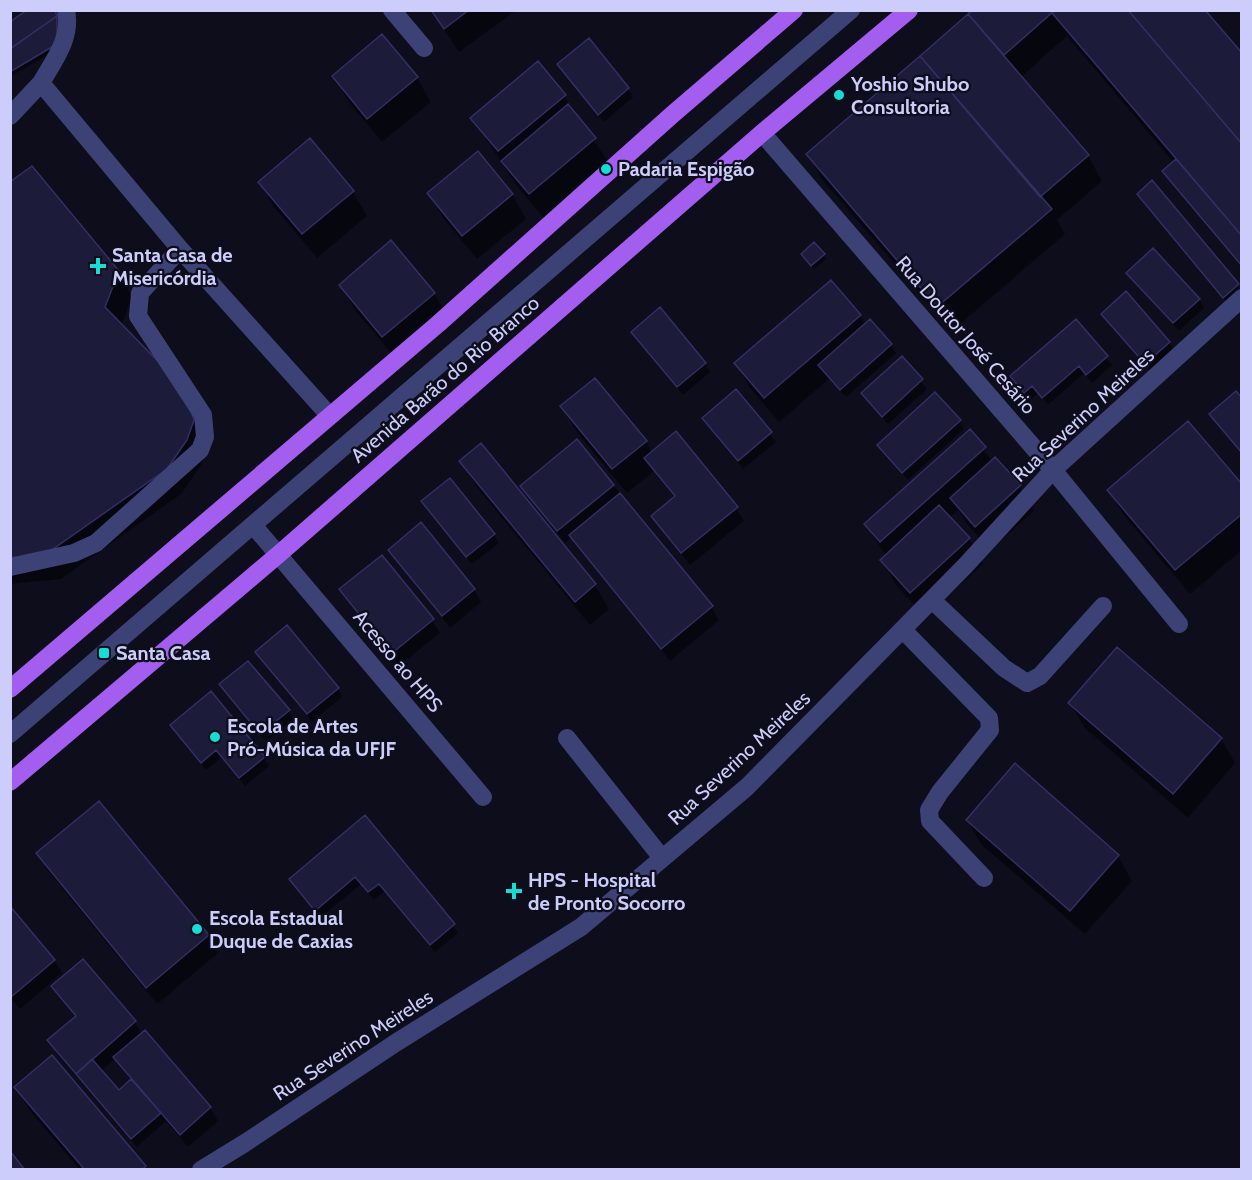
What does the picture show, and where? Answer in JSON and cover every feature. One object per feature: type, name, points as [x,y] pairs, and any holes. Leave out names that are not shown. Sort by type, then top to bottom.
[{"type":"main road","points":[[10,689],[438,324],[673,114],[794,10]]},
{"type":"main road","name":"Avenida Barão do Rio Branco","points":[[10,782],[279,554],[762,133],[909,10]]},
{"type":"street","points":[[10,116],[41,83],[63,45],[69,23],[66,10]]},
{"type":"street","points":[[392,10],[424,48]]},
{"type":"street","name":"Avenida Barão do Rio Branco","points":[[10,734],[851,10]]},
{"type":"street","points":[[41,83],[180,249],[329,415]]},
{"type":"street","name":"Rua Doutor José Cesário","points":[[762,133],[1053,470],[1179,624]]},
{"type":"street","points":[[10,567],[74,553],[96,543],[200,450],[204,437],[203,415],[138,316],[140,293],[180,249]]},
{"type":"street","name":"Rua Severino Meireles","points":[[201,1170],[397,1042],[580,927],[747,787],[932,600],[1053,470],[1242,298]]},
{"type":"street","name":"Acesso ao HPS","points":[[254,525],[483,797]]},
{"type":"street","points":[[932,600],[1004,668],[1027,683],[1040,676],[1103,606]]},
{"type":"street","points":[[903,630],[990,718],[990,730],[940,792],[929,810],[930,821],[984,878]]},
{"type":"street","points":[[567,738],[662,858]]},
{"type":"building","points":[[27,10],[55,10],[57,16],[10,49],[10,22]]},
{"type":"building","points":[[431,10],[469,10],[444,29]]},
{"type":"building","points":[[972,10],[1055,10],[1004,55],[968,14]]},
{"type":"building","points":[[1055,10],[1128,10],[1242,144],[1242,236],[1052,13]]},
{"type":"building","points":[[1128,10],[1205,10],[1242,53],[1242,144]]},
{"type":"building","points":[[968,14],[1089,155],[1040,197],[920,56]]},
{"type":"building","points":[[57,16],[57,44],[10,72],[10,49]]},
{"type":"building","points":[[382,34],[418,77],[367,119],[332,76]]},
{"type":"building","points":[[589,38],[629,88],[598,115],[557,64]]},
{"type":"building","points":[[920,56],[1052,209],[937,307],[806,154]]},
{"type":"building","points":[[538,61],[566,95],[498,151],[470,118]]},
{"type":"building","points":[[568,104],[596,138],[529,194],[501,161]]},
{"type":"building","points":[[310,138],[354,191],[302,234],[258,182]]},
{"type":"building","points":[[478,151],[513,194],[462,236],[427,193]]},
{"type":"building","points":[[1176,159],[1242,236],[1242,266],[1162,171]]},
{"type":"building","points":[[32,166],[119,271],[105,307],[182,386],[194,420],[187,440],[167,469],[46,554],[10,558],[10,182]]},
{"type":"building","points":[[1152,180],[1239,284],[1223,298],[1137,194]]},
{"type":"building","points":[[391,240],[435,293],[382,337],[339,285]]},
{"type":"building","points":[[814,242],[825,254],[811,266],[801,254]]},
{"type":"building","points":[[1153,248],[1200,299],[1173,323],[1126,273]]},
{"type":"building","points":[[831,280],[861,315],[764,398],[734,363]]},
{"type":"building","points":[[1126,291],[1170,342],[1145,364],[1101,314]]},
{"type":"building","points":[[660,307],[706,363],[677,387],[631,332]]},
{"type":"building","points":[[870,319],[892,344],[840,390],[818,365]]},
{"type":"building","points":[[1076,319],[1108,356],[1086,375],[1079,366],[1042,398],[1032,386],[1024,393],[1010,376]]},
{"type":"building","points":[[902,356],[923,379],[882,417],[861,393]]},
{"type":"building","points":[[595,378],[647,441],[612,469],[560,406]]},
{"type":"building","points":[[736,389],[772,432],[738,461],[702,418]]},
{"type":"building","points":[[1236,391],[1242,398],[1242,453],[1209,414]]},
{"type":"building","points":[[935,392],[961,420],[902,473],[877,445]]},
{"type":"building","points":[[1188,421],[1242,484],[1242,514],[1175,570],[1107,490]]},
{"type":"building","points":[[970,429],[986,447],[880,542],[864,524]]},
{"type":"building","points":[[676,431],[738,507],[681,553],[651,516],[675,496],[644,458]]},
{"type":"building","points":[[577,439],[614,485],[557,531],[520,486]]},
{"type":"building","points":[[481,443],[596,584],[575,602],[459,461]]},
{"type":"building","points":[[995,457],[1021,485],[975,527],[950,498]]},
{"type":"building","points":[[450,478],[495,534],[466,557],[421,501]]},
{"type":"building","points":[[620,493],[713,606],[661,649],[569,535]]},
{"type":"building","points":[[939,505],[970,538],[910,593],[880,560]]},
{"type":"building","points":[[421,522],[475,589],[442,616],[388,550]]},
{"type":"building","points":[[382,555],[434,619],[391,654],[339,589]]},
{"type":"building","points":[[287,625],[339,688],[307,714],[255,652]]},
{"type":"building","points":[[1117,647],[1222,738],[1173,794],[1068,703]]},
{"type":"building","points":[[248,661],[290,710],[260,734],[219,684]]},
{"type":"building","name":"Escola de Artes Pró-Música da UFJF","points":[[211,691],[265,757],[239,778],[216,750],[201,763],[170,725]]},
{"type":"building","points":[[1015,763],[1119,855],[1070,911],[966,820]]},
{"type":"building","points":[[99,801],[209,935],[146,988],[36,853]]},
{"type":"building","points":[[365,815],[455,924],[430,945],[379,884],[368,892],[355,877],[315,911],[289,879]]},
{"type":"building","points":[[10,906],[55,960],[11,997],[10,996]]},
{"type":"building","points":[[83,959],[136,1021],[76,1074],[47,1040],[76,1016],[51,986]]},
{"type":"building","points":[[145,1030],[211,1107],[180,1135],[113,1057]]},
{"type":"building","points":[[52,1055],[146,1166],[142,1170],[85,1170],[14,1087]]},
{"type":"building","points":[[92,1059],[119,1090],[131,1079],[161,1113],[131,1139],[76,1074]]},
{"type":"building","points":[[10,1151],[25,1170],[10,1170]]},
{"type":"place","name":"Yoshio Shubo Consultoria","points":[[839,95]]},
{"type":"place","name":"Padaria Espigão","points":[[606,169]]},
{"type":"place","name":"Santa Casa de Misericórdia","points":[[98,266]]},
{"type":"place","name":"Santa Casa","points":[[104,653]]},
{"type":"place","name":"Escola de Artes Pró-Música da UFJF","points":[[215,737]]},
{"type":"place","name":"HPS - Hospital de Pronto Socorro","points":[[514,891]]},
{"type":"place","name":"Escola Estadual Duque de Caxias","points":[[197,929]]}]
